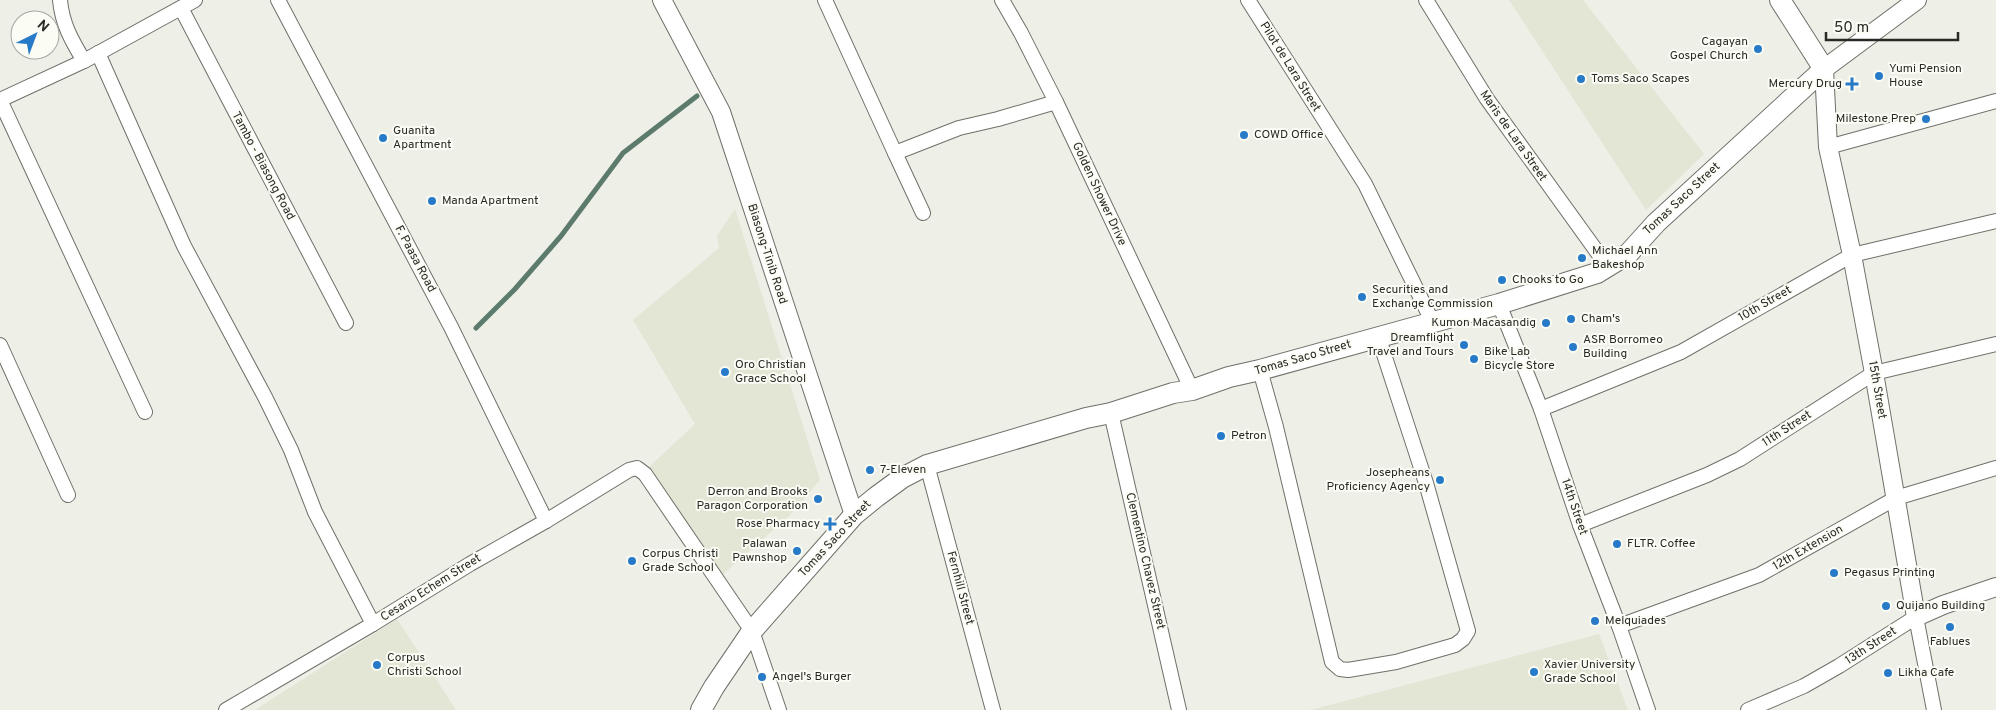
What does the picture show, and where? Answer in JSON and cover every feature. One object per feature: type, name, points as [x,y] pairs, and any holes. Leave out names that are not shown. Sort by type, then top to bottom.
[{"type":"main road","points":[[1780,0],[1824,69]]},
{"type":"main road","name":"Tomas Saco Street","points":[[701,710],[714,687],[752,631],[854,515],[902,478],[928,465],[1086,418],[1111,413],[1173,393],[1192,390],[1228,377],[1260,370],[1499,304],[1577,280],[1608,267],[1628,254],[1656,222],[1824,69]]},
{"type":"street","points":[[60,0],[63,22],[68,36],[84,61]]},
{"type":"street","points":[[145,412],[0,100],[84,61],[195,0]]},
{"type":"street","name":"F. Paasa Road","points":[[278,0],[451,328],[546,522]]},
{"type":"street","name":"Biasong-Tinib Road","points":[[662,0],[721,112],[854,515]]},
{"type":"street","points":[[825,0],[924,213]]},
{"type":"street","name":"Golden Shower Drive","points":[[1002,0],[1056,102],[1192,390]]},
{"type":"street","name":"Pilot de Lara Street","points":[[1248,0],[1364,184],[1432,323]]},
{"type":"street","name":"Maris de Lara Street","points":[[1426,0],[1487,99],[1608,267]]},
{"type":"street","name":"Tomas Saco Street","points":[[1824,69],[1917,0]]},
{"type":"street","name":"Tambo - Biasong Road","points":[[181,8],[346,323]]},
{"type":"street","points":[[98,53],[184,246],[292,450],[315,512],[373,624]]},
{"type":"street","name":"15th Street","points":[[1824,69],[1828,148],[1852,255],[1934,710]]},
{"type":"street","points":[[1828,148],[1996,101]]},
{"type":"street","points":[[895,153],[959,128],[1056,102]]},
{"type":"street","name":"10th Street","points":[[1541,409],[1681,352],[1852,255],[1996,221]]},
{"type":"street","name":"14th Street","points":[[1499,304],[1541,409],[1580,525],[1619,626],[1648,710]]},
{"type":"street","points":[[1260,370],[1276,427],[1332,662],[1340,669],[1348,670],[1396,662],[1430,653],[1455,645],[1463,639],[1468,631],[1426,483],[1378,336]]},
{"type":"street","name":"11th Street","points":[[1580,525],[1707,475],[1740,459],[1874,373],[1996,344]]},
{"type":"street","points":[[0,345],[68,495]]},
{"type":"street","name":"Clementino Chavez Street","points":[[1111,413],[1179,710]]},
{"type":"street","name":"Fernhill Street","points":[[928,465],[993,710]]},
{"type":"street","name":"Cesario Echem Street","points":[[226,710],[373,624],[470,564],[546,522],[629,470],[637,468],[645,474],[752,631]]},
{"type":"street","name":"12th Extension","points":[[1619,626],[1759,575],[1896,498],[1996,468]]},
{"type":"street","name":"13th Street","points":[[1748,710],[1804,686],[1916,617],[1943,605],[1996,587]]},
{"type":"street","points":[[752,631],[779,710]]},
{"type":"shaded area","points":[[1509,0],[1583,0],[1704,154],[1646,210]]},
{"type":"shaded area","name":"Oro Christian Grace School","points":[[735,209],[820,480],[789,516],[722,575],[648,468],[695,424],[633,320],[719,248],[717,236]]},
{"type":"shaded area","name":"Corpus Christi School","points":[[397,619],[456,710],[255,710]]},
{"type":"shaded area","name":"Xavier University Grade School","points":[[1599,634],[1628,710],[1311,710]]},
{"type":"waterway","points":[[476,328],[515,289],[561,236],[623,153],[697,96]]},
{"type":"place","name":"Cagayan Gospel Church","points":[[1758,49]]},
{"type":"place","name":"Yumi Pension House","points":[[1879,76]]},
{"type":"place","name":"Toms Saco Scapes","points":[[1581,79]]},
{"type":"place","name":"Mercury Drug","points":[[1852,84]]},
{"type":"place","name":"Milestone Prep","points":[[1926,119]]},
{"type":"place","name":"COWD Office","points":[[1244,135]]},
{"type":"place","name":"Guanita Apartment","points":[[383,138]]},
{"type":"place","name":"Manda Apartment","points":[[432,201]]},
{"type":"place","name":"Michael Ann Bakeshop","points":[[1582,258]]},
{"type":"place","name":"Chooks to Go","points":[[1502,280]]},
{"type":"place","name":"Securities and Exchange Commission","points":[[1362,297]]},
{"type":"place","name":"Cham's","points":[[1571,319]]},
{"type":"place","name":"Kumon Macasandig","points":[[1546,323]]},
{"type":"place","name":"Dreamflight Travel and Tours","points":[[1464,345]]},
{"type":"place","name":"ASR Borromeo Building","points":[[1573,347]]},
{"type":"place","name":"Bike Lab Bicycle Store","points":[[1474,359]]},
{"type":"place","name":"Oro Christian Grace School","points":[[725,372]]},
{"type":"place","name":"Petron","points":[[1221,436]]},
{"type":"place","name":"7-Eleven","points":[[870,470]]},
{"type":"place","name":"Josepheans Proficiency Agency","points":[[1440,480]]},
{"type":"place","name":"Derron and Brooks Paragon Corporation","points":[[818,499]]},
{"type":"place","name":"Rose Pharmacy","points":[[830,524]]},
{"type":"place","name":"FLTR. Coffee","points":[[1617,544]]},
{"type":"place","name":"Palawan Pawnshop","points":[[797,551]]},
{"type":"place","name":"Corpus Christi Grade School","points":[[632,561]]},
{"type":"place","name":"Pegasus Printing","points":[[1834,573]]},
{"type":"place","name":"Quijano Building","points":[[1886,606]]},
{"type":"place","name":"Melquiades","points":[[1595,621]]},
{"type":"place","name":"Fablues","points":[[1950,627]]},
{"type":"place","name":"Corpus Christi School","points":[[377,665]]},
{"type":"place","name":"Xavier University Grade School","points":[[1534,672]]},
{"type":"place","name":"Likha Cafe","points":[[1888,673]]},
{"type":"place","name":"Angel's Burger","points":[[762,677]]}]
